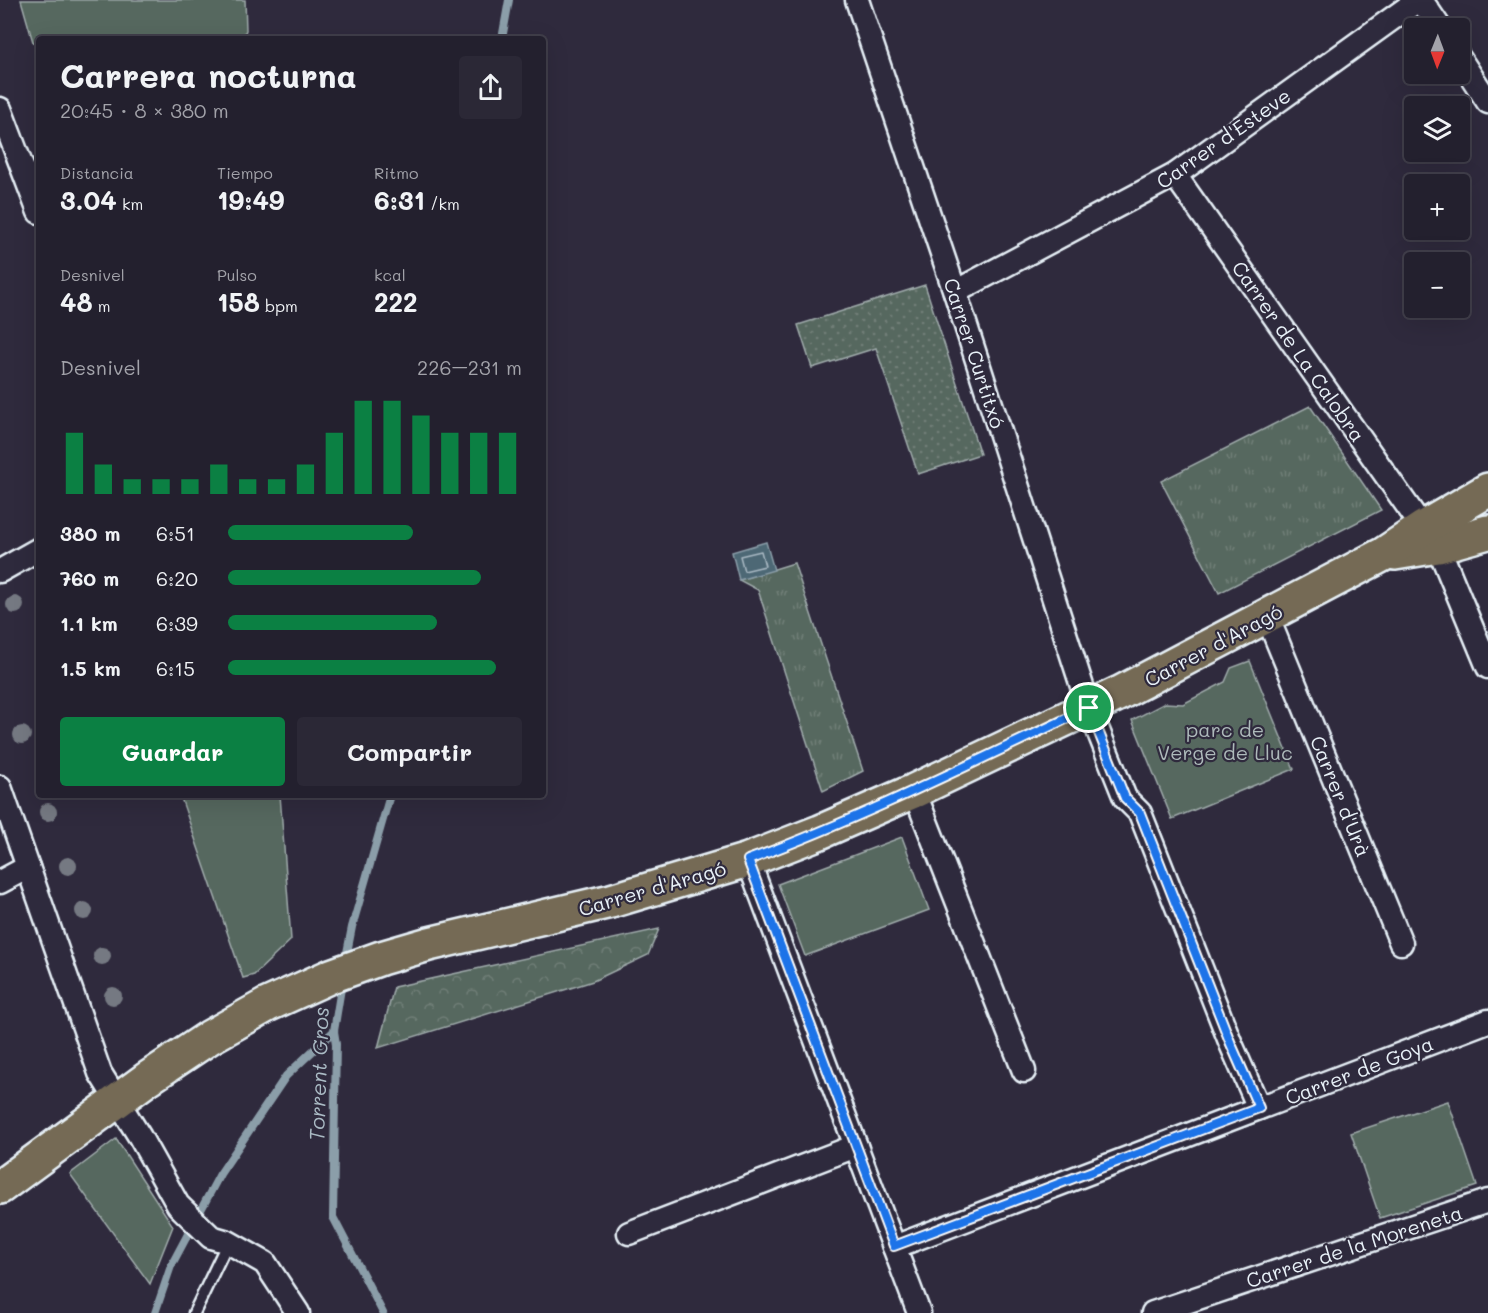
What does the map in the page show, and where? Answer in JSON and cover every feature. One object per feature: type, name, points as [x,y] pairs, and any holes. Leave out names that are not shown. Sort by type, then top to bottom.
[{"type":"main road","name":"Carrer d'Aragó","points":[[1430,537],[1488,490]]},
{"type":"main road","name":"Carrer d'Aragó","points":[[0,1187],[116,1101],[210,1037],[267,1005],[331,975],[429,944],[611,901],[748,860],[914,791],[1089,708],[1384,554],[1430,537],[1488,532]]},
{"type":"street","name":"Carrer Curtitxó","points":[[857,0],[955,292],[1089,708],[1125,798],[1140,813],[1231,1044],[1259,1108]]},
{"type":"street","name":"Carrer d'Esteve","points":[[955,292],[1175,175],[1419,0]]},
{"type":"street","points":[[1419,0],[1432,18]]},
{"type":"street","points":[[1470,74],[1488,102]]},
{"type":"street","points":[[0,109],[36,204]]},
{"type":"street","name":"Carrer de La Calobra","points":[[1175,175],[1430,537],[1488,667]]},
{"type":"street","points":[[0,571],[36,551]]},
{"type":"street","name":"Carrer d'Urà","points":[[1267,616],[1401,943]]},
{"type":"street","points":[[0,787],[99,1073],[140,1137],[177,1205],[219,1240],[265,1263],[298,1313]]},
{"type":"street","points":[[914,791],[1024,1071]]},
{"type":"street","points":[[748,860],[919,1313]]},
{"type":"street","points":[[0,882],[28,867]]},
{"type":"street","name":"Carrer de Goya","points":[[894,1246],[1488,1021]]},
{"type":"street","points":[[629,1233],[856,1146]]},
{"type":"street","name":"Carrer de la Moreneta","points":[[1152,1313],[1488,1201]]},
{"type":"lane","points":[[194,1313],[219,1240]]},
{"type":"green space","points":[[21,0],[245,0],[246,30],[243,36],[36,36],[36,43],[33,42]]},
{"type":"green space","points":[[925,285],[980,454],[918,474],[876,348],[812,368],[798,325]]},
{"type":"green space","points":[[1310,406],[1381,510],[1219,593],[1161,481]]},
{"type":"green space","points":[[794,563],[863,771],[823,791],[758,590],[739,580]]},
{"type":"green space","name":"parc de Verge de Lluc","points":[[1250,661],[1294,769],[1172,819],[1132,720],[1165,703],[1183,704],[1225,682],[1231,668]]},
{"type":"green space","points":[[181,798],[280,798],[291,940],[254,975],[243,978]]},
{"type":"green space","points":[[902,837],[929,910],[805,956],[778,884]]},
{"type":"green space","points":[[659,929],[648,955],[593,981],[378,1048],[394,987]]},
{"type":"green space","points":[[1448,1101],[1477,1186],[1380,1218],[1351,1133]]},
{"type":"green space","points":[[116,1139],[173,1226],[150,1284],[70,1174]]},
{"type":"water","points":[[766,542],[774,570],[739,580],[732,552]]},
{"type":"waterway","name":"Torrent Gros","points":[[503,36],[509,0]]},
{"type":"waterway","name":"Torrent Gros","points":[[345,963],[352,927],[389,798]]},
{"type":"waterway","name":"Torrent Gros","points":[[342,982],[334,1031],[336,1044],[333,1217],[383,1313]]},
{"type":"waterway","points":[[155,1313],[171,1266],[220,1174],[286,1076],[334,1031]]},
{"type":"route","points":[[1089,708],[1125,798],[1140,813],[1231,1044],[1259,1108],[894,1246],[748,860],[914,791],[1089,708]]}]
